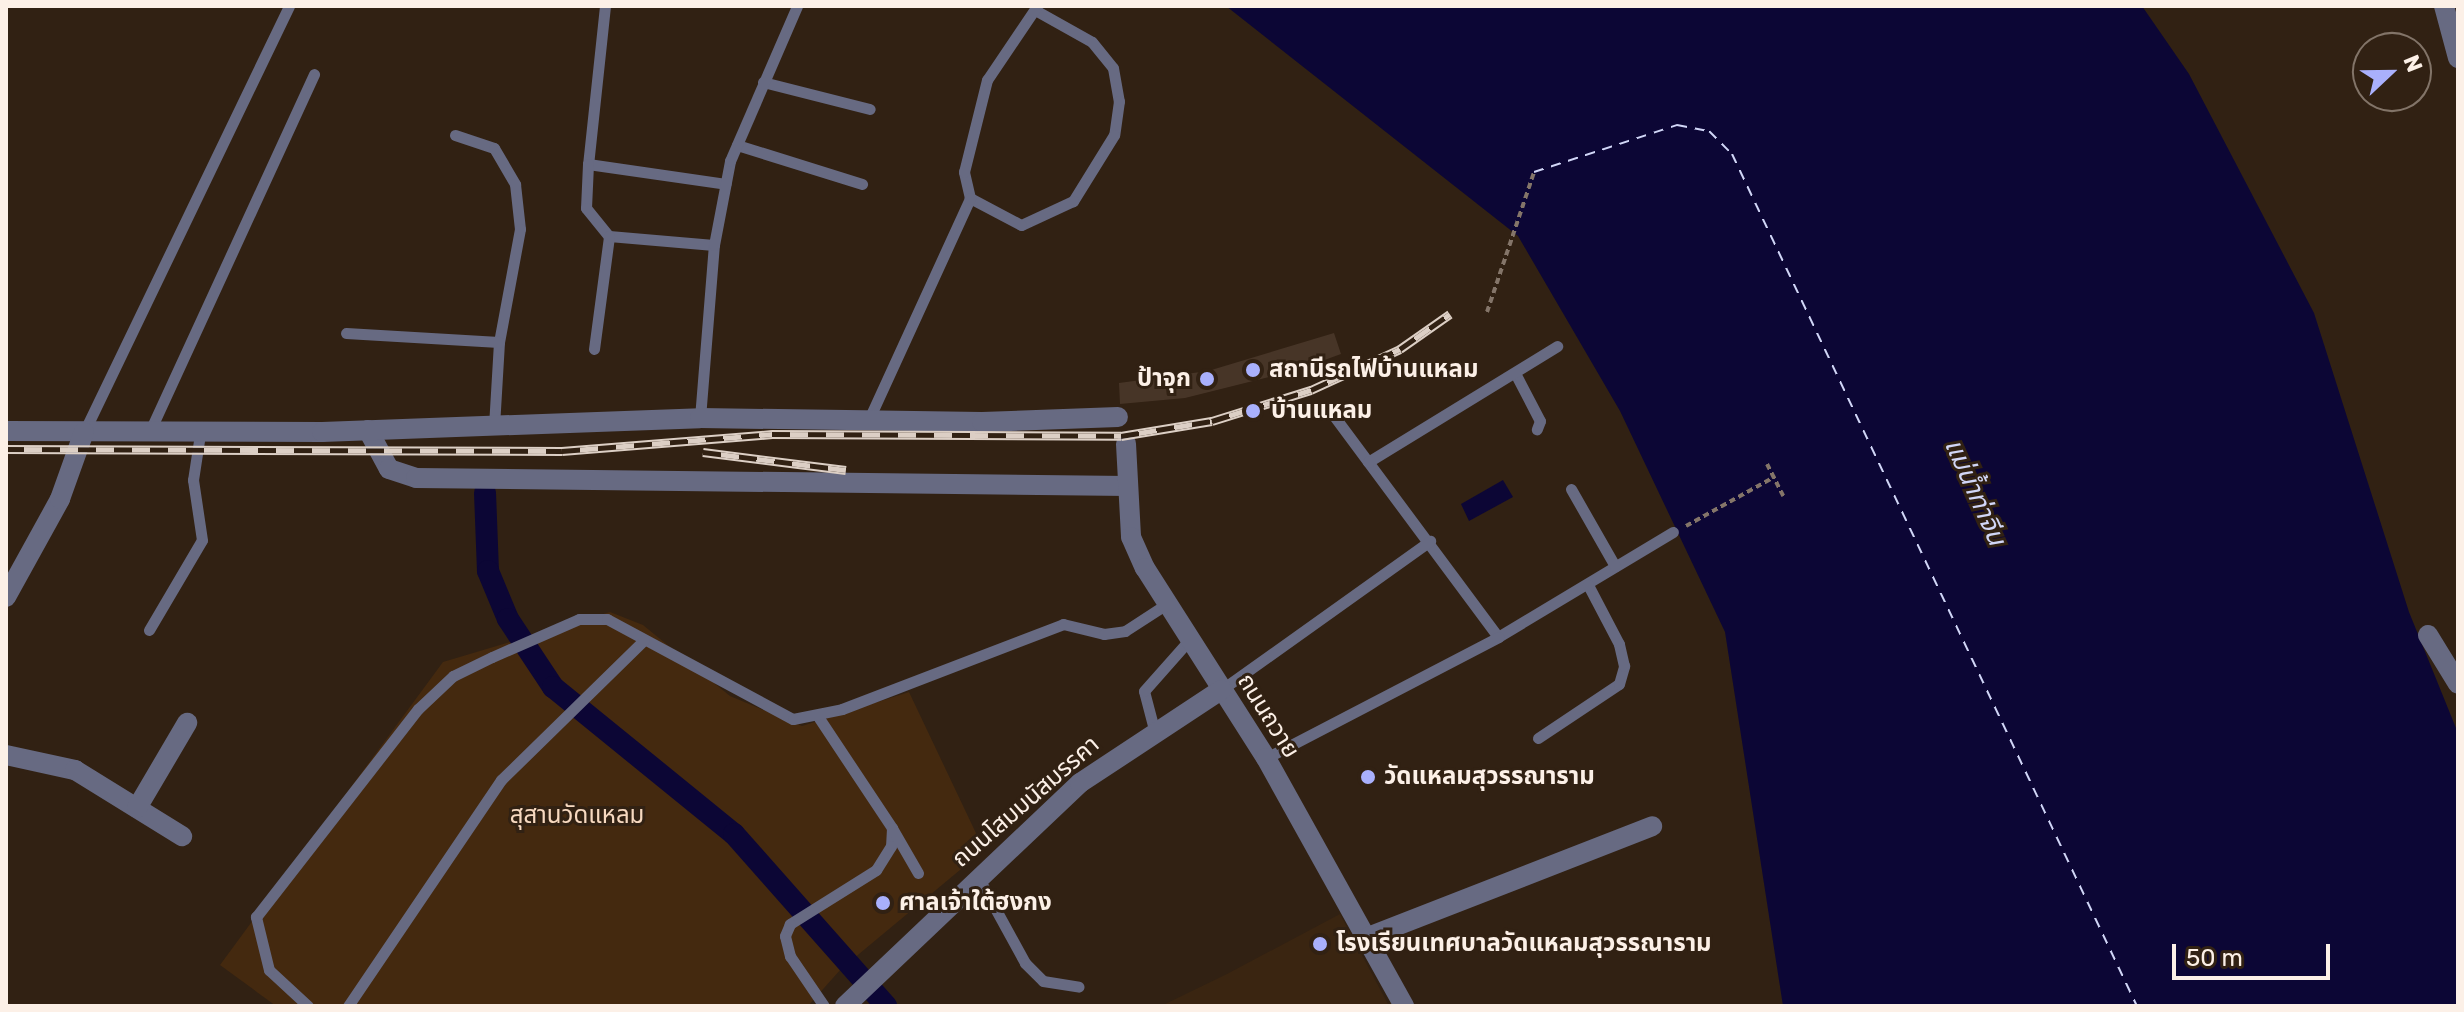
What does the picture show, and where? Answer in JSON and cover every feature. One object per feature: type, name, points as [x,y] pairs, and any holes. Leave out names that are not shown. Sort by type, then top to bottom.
[{"type":"street","points":[[2444,6],[2458,58]]},
{"type":"street","points":[[6,431],[200,434],[700,418],[1118,417]]},
{"type":"street","points":[[368,430],[389,469],[416,478],[1128,486]]},
{"type":"street","points":[[6,597],[60,499],[84,432]]},
{"type":"street","name":"ถนนถวาย","points":[[1126,444],[1131,537],[1165,605],[1266,758],[1404,1006]]},
{"type":"street","points":[[2428,635],[2458,684]]},
{"type":"street","name":"ถนนโสมมนัสมรรคา","points":[[845,1006],[977,876],[1080,783],[1221,690]]},
{"type":"street","points":[[137,808],[187,723]]},
{"type":"street","points":[[6,755],[75,770],[182,836]]},
{"type":"street","points":[[1368,937],[1652,826]]},
{"type":"lane","points":[[84,432],[289,6]]},
{"type":"lane","points":[[605,6],[586,208],[609,236],[714,245]]},
{"type":"lane","points":[[700,418],[714,245],[726,184],[737,145],[797,6]]},
{"type":"lane","points":[[869,419],[970,198],[964,172],[987,80],[1036,8],[1082,35],[1113,68],[1119,101],[1114,135],[1073,201],[1045,219],[1021,225],[970,198]]},
{"type":"lane","points":[[149,433],[314,74]]},
{"type":"lane","points":[[763,82],[870,109]]},
{"type":"lane","points":[[455,135],[494,148],[515,184],[520,229],[499,342],[494,425]]},
{"type":"lane","points":[[737,145],[862,184]]},
{"type":"lane","points":[[588,164],[726,184]]},
{"type":"lane","points":[[594,349],[609,236]]},
{"type":"lane","points":[[346,333],[499,342]]},
{"type":"lane","points":[[1368,462],[1557,346]]},
{"type":"lane","points":[[1515,373],[1540,421],[1537,429]]},
{"type":"lane","points":[[1334,416],[1430,541],[1498,637]]},
{"type":"lane","points":[[149,630],[202,540],[193,480],[200,434]]},
{"type":"lane","points":[[1571,489],[1615,566]]},
{"type":"lane","points":[[1266,758],[1498,637],[1673,532]]},
{"type":"lane","points":[[1221,690],[1430,541]]},
{"type":"lane","points":[[1538,738],[1619,684],[1624,666],[1619,644],[1588,585]]},
{"type":"lane","points":[[308,1006],[269,970],[256,917],[418,709],[453,676],[579,619],[607,619],[768,710],[793,719],[817,715],[1052,627],[1125,631],[1165,605]]},
{"type":"lane","points":[[1155,733],[1144,691],[1190,639]]},
{"type":"lane","points":[[348,1006],[501,780],[561,716],[644,640]]},
{"type":"lane","points":[[817,715],[918,873]]},
{"type":"lane","points":[[824,1006],[790,956],[785,936],[790,924],[876,870],[891,846],[892,828]]},
{"type":"lane","points":[[977,876],[1025,963],[1043,981],[1079,987]]},
{"type":"path","points":[[1487,312],[1534,172]]},
{"type":"path","points":[[1767,464],[1783,496]]},
{"type":"path","points":[[1673,532],[1774,477]]},
{"type":"shaded area","name":"โรงเรียนเทศบาลวัดแหลมสุวรรณาราม","points":[[1340,914],[1389,1006],[1161,1006],[1227,974]]},
{"type":"green space","name":"สุสานวัดแหลม","points":[[610,612],[643,625],[730,696],[802,726],[909,692],[984,850],[841,969],[808,1006],[276,1006],[220,965],[443,662]]},
{"type":"water","name":"แม่น้ำท่าจีน","points":[[1226,6],[2142,6],[2189,74],[2314,313],[2409,612],[2458,733],[2458,1006],[1783,1006],[1725,632],[1620,411],[1518,236]]},
{"type":"water","points":[[1503,480],[1513,497],[1469,521],[1461,504]]},
{"type":"building","name":"สถานีรถไฟบ้านแหลม","points":[[1334,333],[1341,354],[1297,370],[1185,398],[1120,404],[1119,383],[1208,371]]},
{"type":"waterway","points":[[485,493],[488,571],[508,619],[553,687],[734,834],[886,1006]]},
{"type":"ferry route","points":[[1534,172],[1677,125],[1709,131],[1732,154],[2137,1006]]},
{"type":"railway","points":[[6,449],[562,451],[772,434],[1121,436],[1212,421],[1311,390],[1400,349],[1450,314]]},
{"type":"railway","points":[[703,452],[846,470]]},
{"type":"place","name":"สถานีรถไฟบ้านแหลม","points":[[1253,370]]},
{"type":"place","name":"ป้าจุก","points":[[1207,379]]},
{"type":"place","name":"บ้านแหลม","points":[[1253,411]]},
{"type":"place","name":"วัดแหลมสุวรรณาราม","points":[[1368,777]]},
{"type":"place","name":"ศาลเจ้าใต้ฮงกง","points":[[883,903]]},
{"type":"place","name":"โรงเรียนเทศบาลวัดแหลมสุวรรณาราม","points":[[1320,944]]}]
